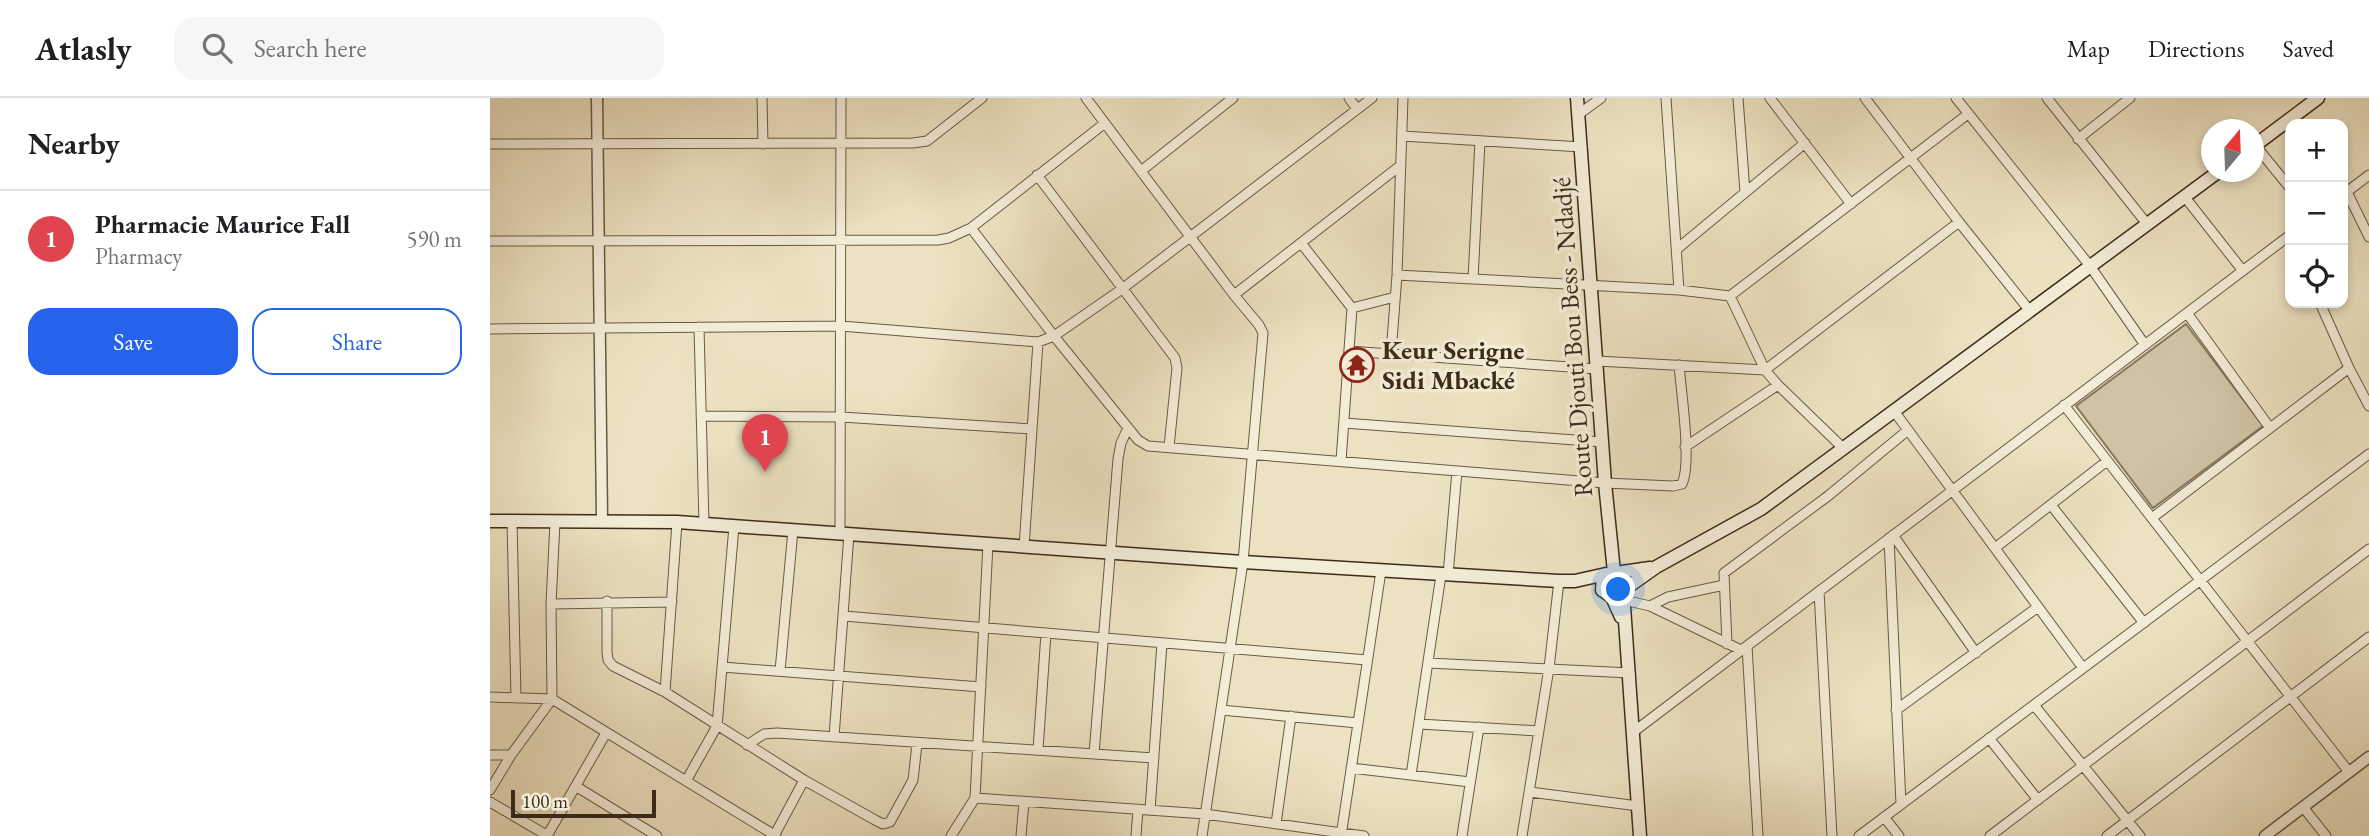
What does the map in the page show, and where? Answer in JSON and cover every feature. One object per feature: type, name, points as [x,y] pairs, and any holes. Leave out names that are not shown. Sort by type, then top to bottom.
[{"type":"main road","name":"Route Djouti Bou Bess - Ndadjé","points":[[1577,98],[1613,574]]},
{"type":"main road","points":[[2264,138],[2318,98]]},
{"type":"main road","points":[[1617,594],[1656,567],[1761,509],[2204,182]]},
{"type":"main road","points":[[490,521],[677,522],[1242,562],[1559,580],[1575,580],[1656,567]]},
{"type":"main road","points":[[1613,574],[1601,581],[1617,594],[1626,631],[1640,836]]},
{"type":"main road","points":[[1613,574],[1625,580],[1617,594]]},
{"type":"main road","points":[[1575,580],[1617,594]]},
{"type":"street","points":[[597,98],[602,520]]},
{"type":"street","points":[[762,98],[763,144]]},
{"type":"street","points":[[835,737],[844,616],[841,98]]},
{"type":"street","points":[[490,144],[913,144],[927,141],[982,98]]},
{"type":"street","points":[[1086,98],[1263,333],[1242,562],[1202,836]]},
{"type":"street","points":[[1141,171],[1233,98]]},
{"type":"street","points":[[1349,98],[1357,109]]},
{"type":"street","points":[[490,329],[841,326],[1038,342],[1054,336],[1122,289],[1372,98]]},
{"type":"street","points":[[1391,354],[1397,275],[1403,98]]},
{"type":"street","points":[[1579,114],[1601,98]]},
{"type":"street","points":[[1666,98],[1679,290]]},
{"type":"street","points":[[1738,98],[1745,191]]},
{"type":"street","points":[[1770,98],[1852,204]]},
{"type":"street","points":[[1865,98],[2030,310]]},
{"type":"street","points":[[1956,98],[2090,266],[2145,345]]},
{"type":"street","points":[[2047,98],[2147,224]]},
{"type":"street","points":[[2078,139],[2130,98]]},
{"type":"street","points":[[1397,275],[1679,290],[1730,296],[1968,114]]},
{"type":"street","points":[[490,241],[949,238],[971,228],[1105,123]]},
{"type":"street","points":[[1402,136],[1582,147]]},
{"type":"street","points":[[1473,279],[1480,141]]},
{"type":"street","points":[[1676,249],[1805,143]]},
{"type":"street","points":[[2264,157],[2285,182]]},
{"type":"street","points":[[1234,295],[1401,165]]},
{"type":"street","points":[[1037,175],[1175,358],[1177,368],[1168,447]]},
{"type":"street","points":[[2348,192],[2369,176]]},
{"type":"street","points":[[2184,197],[2243,271]]},
{"type":"street","points":[[2348,199],[2369,237]]},
{"type":"street","points":[[1349,351],[1597,365],[1678,365],[1765,370],[1959,222]]},
{"type":"street","points":[[971,228],[1142,444],[1605,483],[1682,484],[1685,447],[1678,365]]},
{"type":"street","points":[[1632,733],[2285,239]]},
{"type":"street","points":[[1301,243],[1352,308],[1341,461]]},
{"type":"street","points":[[1730,296],[1765,370],[1843,449]]},
{"type":"street","points":[[1352,308],[1395,297]]},
{"type":"street","points":[[2322,308],[2348,368],[2369,406]]},
{"type":"street","points":[[2187,313],[2270,428]]},
{"type":"street","points":[[699,327],[704,524]]},
{"type":"street","points":[[1024,547],[1038,342]]},
{"type":"street","points":[[2152,518],[2348,368]]},
{"type":"street","points":[[1685,447],[1778,386]]},
{"type":"street","points":[[2064,405],[2349,772]]},
{"type":"street","points":[[1894,411],[2083,668]]},
{"type":"street","points":[[701,416],[841,417],[1032,429]]},
{"type":"street","points":[[1344,423],[1602,442]]},
{"type":"street","points":[[1094,754],[1119,450],[1128,428]]},
{"type":"street","points":[[1727,644],[1724,585],[1726,570],[1828,496],[1908,430]]},
{"type":"street","points":[[1859,836],[2369,454]]},
{"type":"street","points":[[1995,548],[2107,461]]},
{"type":"street","points":[[1411,775],[1445,575],[1457,471]]},
{"type":"street","points":[[2051,505],[2144,623]]},
{"type":"street","points":[[512,521],[516,698]]},
{"type":"street","points":[[490,790],[511,755],[552,699],[551,604],[555,522]]},
{"type":"street","points":[[665,692],[677,522]]},
{"type":"street","points":[[685,781],[717,726],[734,526]]},
{"type":"street","points":[[780,671],[793,530]]},
{"type":"street","points":[[1891,536],[1976,653]]},
{"type":"street","points":[[1891,536],[1896,710],[1902,804]]},
{"type":"street","points":[[951,836],[975,798],[988,544]]},
{"type":"street","points":[[1990,836],[2369,549]]},
{"type":"street","points":[[1341,834],[1381,571]]},
{"type":"street","points":[[1522,836],[1549,668],[1559,580]]},
{"type":"street","points":[[1650,607],[1668,597],[1724,585]]},
{"type":"street","points":[[1819,591],[1832,836]]},
{"type":"street","points":[[1617,594],[1727,644],[1744,648]]},
{"type":"street","points":[[607,601],[608,660],[613,666],[665,692],[804,780],[883,824],[890,822],[913,780],[917,744]]},
{"type":"street","points":[[551,604],[671,602]]},
{"type":"street","points":[[1896,710],[2038,607]]},
{"type":"street","points":[[844,616],[1367,660]]},
{"type":"street","points":[[1038,750],[1046,633]]},
{"type":"street","points":[[2107,836],[2369,636]]},
{"type":"street","points":[[1150,810],[1162,643]]},
{"type":"street","points":[[1744,648],[1758,836]]},
{"type":"street","points":[[1428,663],[1630,673]]},
{"type":"street","points":[[722,667],[981,687]]},
{"type":"street","points":[[490,697],[552,699],[775,836],[804,780]]},
{"type":"street","points":[[2035,705],[2140,836]]},
{"type":"street","points":[[1221,709],[1358,723]]},
{"type":"street","points":[[1276,824],[1291,716]]},
{"type":"street","points":[[1419,724],[1539,731]]},
{"type":"street","points":[[1462,836],[1479,727]]},
{"type":"street","points":[[490,802],[548,836],[606,733]]},
{"type":"street","points":[[747,745],[764,734],[1154,758]]},
{"type":"street","points":[[1989,738],[2038,800]]},
{"type":"street","points":[[490,755],[511,755]]},
{"type":"street","points":[[2265,836],[2369,757]]},
{"type":"street","points":[[1351,768],[1470,782]]},
{"type":"street","points":[[576,788],[657,836]]},
{"type":"street","points":[[1530,792],[1638,806]]},
{"type":"street","points":[[975,798],[1205,814],[1364,836]]},
{"type":"street","points":[[1021,836],[1024,802]]},
{"type":"street","points":[[2303,807],[2326,836]]},
{"type":"street","points":[[1136,836],[1138,809]]},
{"type":"street","points":[[1884,817],[1899,836]]},
{"type":"shaded area","points":[[2186,324],[2263,426],[2153,508],[2076,406]]},
{"type":"place","name":"Keur Serigne Sidi Mbacké","points":[[1357,365]]},
{"type":"place","name":"Pharmacie Maurice Fall","points":[[765,472]]}]
